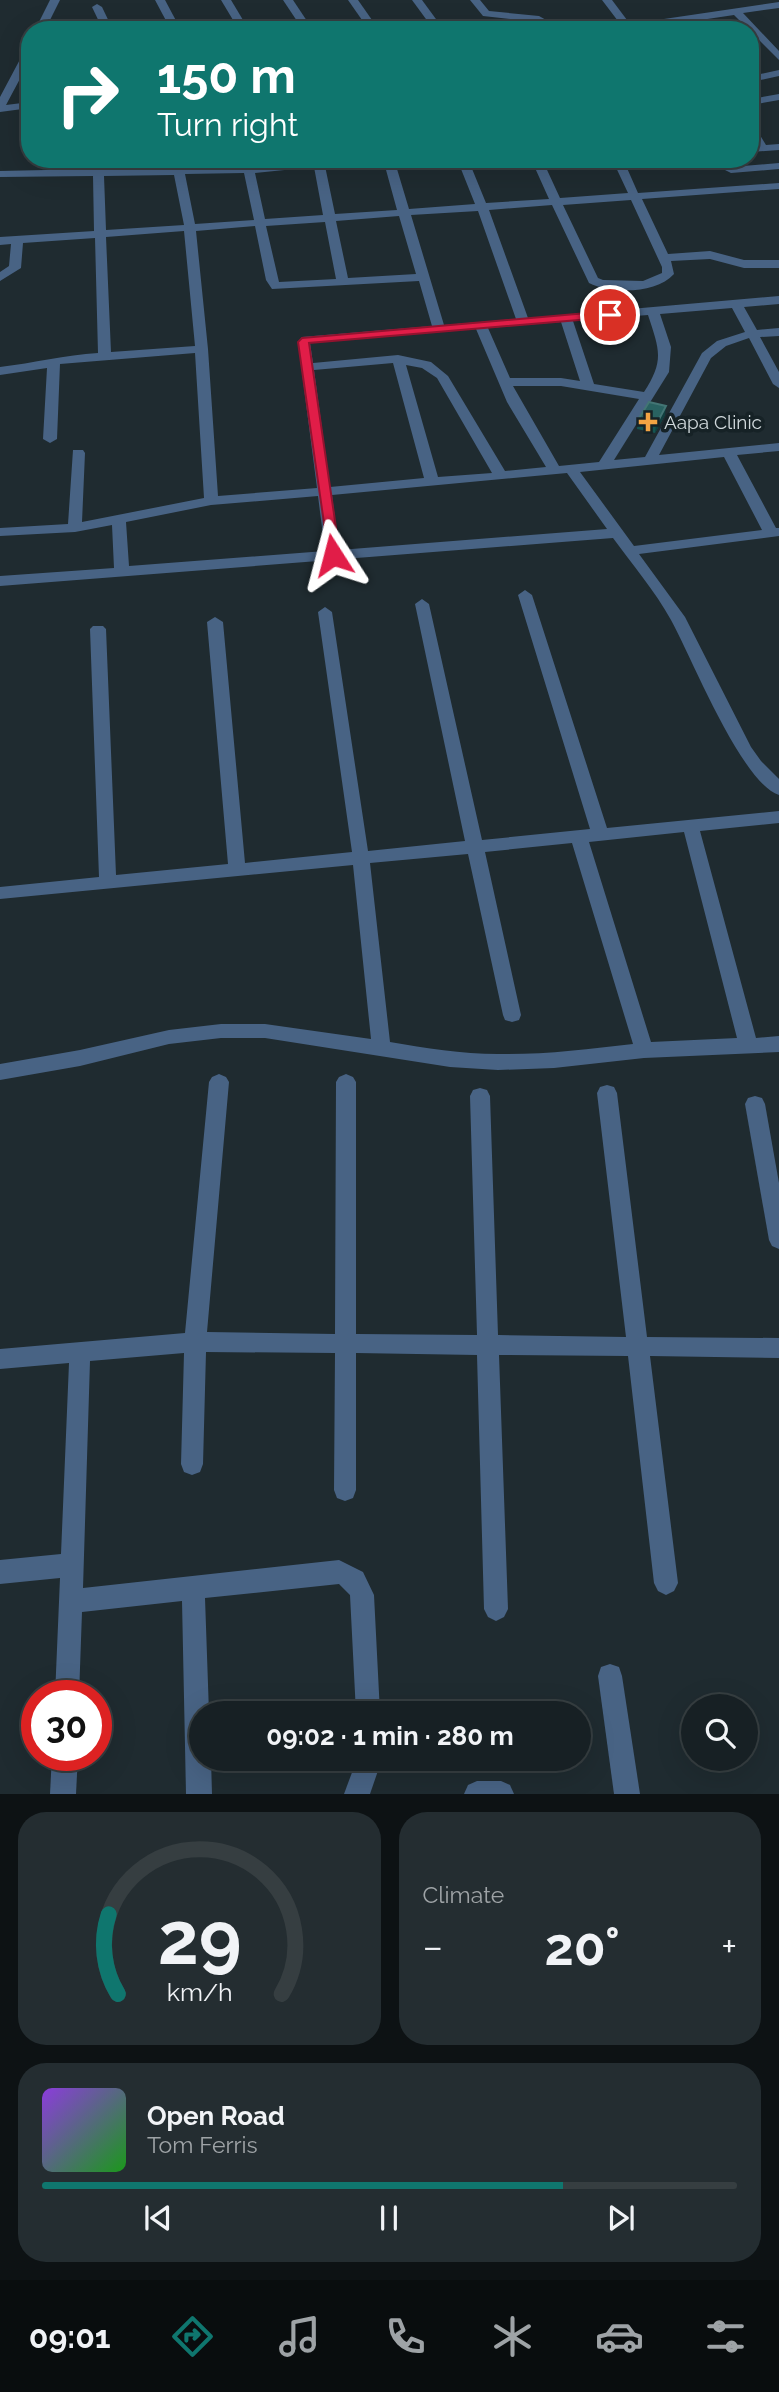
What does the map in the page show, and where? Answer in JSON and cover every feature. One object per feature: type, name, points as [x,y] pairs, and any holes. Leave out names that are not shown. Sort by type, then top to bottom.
[{"type":"street","points":[[44,21],[55,0]]},
{"type":"street","points":[[160,0],[171,21]]},
{"type":"street","points":[[226,0],[239,21]]},
{"type":"street","points":[[288,0],[302,21]]},
{"type":"street","points":[[352,0],[367,21]]},
{"type":"street","points":[[416,0],[432,21]]},
{"type":"street","points":[[475,0],[486,14],[543,21]]},
{"type":"street","points":[[607,0],[623,21]]},
{"type":"street","points":[[674,21],[779,5]]},
{"type":"street","points":[[97,7],[104,21]]},
{"type":"street","points":[[736,11],[745,21]]},
{"type":"street","points":[[759,36],[779,57]]},
{"type":"street","points":[[0,106],[21,67]]},
{"type":"street","points":[[759,78],[779,74]]},
{"type":"street","points":[[759,101],[779,97]]},
{"type":"street","points":[[0,106],[21,105]]},
{"type":"street","points":[[759,142],[763,148]]},
{"type":"street","points":[[759,148],[779,147]]},
{"type":"street","points":[[759,168],[779,166]]},
{"type":"street","points":[[96,168],[105,356]]},
{"type":"street","points":[[177,168],[189,228],[202,349],[211,501]]},
{"type":"street","points":[[0,174],[179,172],[218,168]]},
{"type":"street","points":[[248,168],[276,286],[425,277]]},
{"type":"street","points":[[320,168],[328,219],[343,283]]},
{"type":"street","points":[[391,168],[439,329]]},
{"type":"street","points":[[466,168],[523,323]]},
{"type":"street","points":[[540,168],[589,274],[598,284],[620,286],[664,279],[668,274],[664,258],[621,168]]},
{"type":"street","points":[[731,170],[755,168]]},
{"type":"street","points":[[0,241],[779,186]]},
{"type":"street","points":[[0,277],[15,268],[17,240]]},
{"type":"street","points":[[664,258],[720,256],[744,264],[779,264]]},
{"type":"street","points":[[333,555],[304,342],[310,339],[779,300]]},
{"type":"street","points":[[736,303],[775,369],[779,384]]},
{"type":"street","points":[[604,465],[663,372],[665,347],[653,311]]},
{"type":"street","points":[[566,319],[588,385]]},
{"type":"street","points":[[481,326],[504,382],[555,471]]},
{"type":"street","points":[[650,460],[706,356],[716,345],[730,338],[779,332]]},
{"type":"street","points":[[0,371],[36,367],[54,361],[202,349]]},
{"type":"street","points":[[307,367],[398,359],[426,365],[442,376],[501,476]]},
{"type":"street","points":[[398,359],[432,482]]},
{"type":"street","points":[[50,439],[54,361]]},
{"type":"street","points":[[504,382],[543,380],[646,396]]},
{"type":"street","points":[[0,532],[75,528],[211,501],[555,471],[779,447]]},
{"type":"street","points":[[629,551],[775,532],[728,452]]},
{"type":"street","points":[[75,528],[78,453]]},
{"type":"street","points":[[571,469],[656,584],[677,617],[744,748],[755,765],[779,789]]},
{"type":"street","points":[[119,521],[122,571]]},
{"type":"street","points":[[0,581],[616,533]]},
{"type":"street","points":[[526,595],[601,836]]},
{"type":"street","points":[[422,604],[512,1015]]},
{"type":"street","points":[[324,612],[361,858],[381,1048]]},
{"type":"street","points":[[215,622],[237,871]]},
{"type":"street","points":[[98,629],[108,884]]},
{"type":"street","points":[[0,893],[779,817]]},
{"type":"street","points":[[691,827],[748,1044]]},
{"type":"street","points":[[579,838],[644,1050]]},
{"type":"street","points":[[0,1072],[80,1058],[169,1037],[221,1031],[265,1031],[450,1059],[498,1062],[554,1060],[644,1050],[779,1044]]},
{"type":"street","points":[[192,1464],[195,1342],[219,1082]]},
{"type":"street","points":[[345,1490],[346,1082]]},
{"type":"street","points":[[607,1093],[666,1583]]},
{"type":"street","points":[[480,1096],[490,1346],[496,1609]]},
{"type":"street","points":[[755,1104],[779,1240]]},
{"type":"street","points":[[0,1359],[195,1342],[779,1348]]},
{"type":"street","points":[[68,1680],[80,1352]]},
{"type":"street","points":[[0,1572],[72,1565]]},
{"type":"street","points":[[70,1601],[340,1572],[352,1577],[362,1595],[367,1701]]},
{"type":"street","points":[[193,1588],[200,1794]]},
{"type":"street","points":[[610,1676],[627,1794]]},
{"type":"street","points":[[63,1794],[64,1771]]},
{"type":"street","points":[[357,1794],[365,1771]]},
{"type":"street","points":[[477,1794],[501,1794]]},
{"type":"building","points":[[649,402],[666,406],[656,425],[638,420]]},
{"type":"place","name":"Aapa Clinic","points":[[648,422]]},
{"type":"route","points":[[333,555],[310,391],[304,342],[306,340],[610,315]]}]
